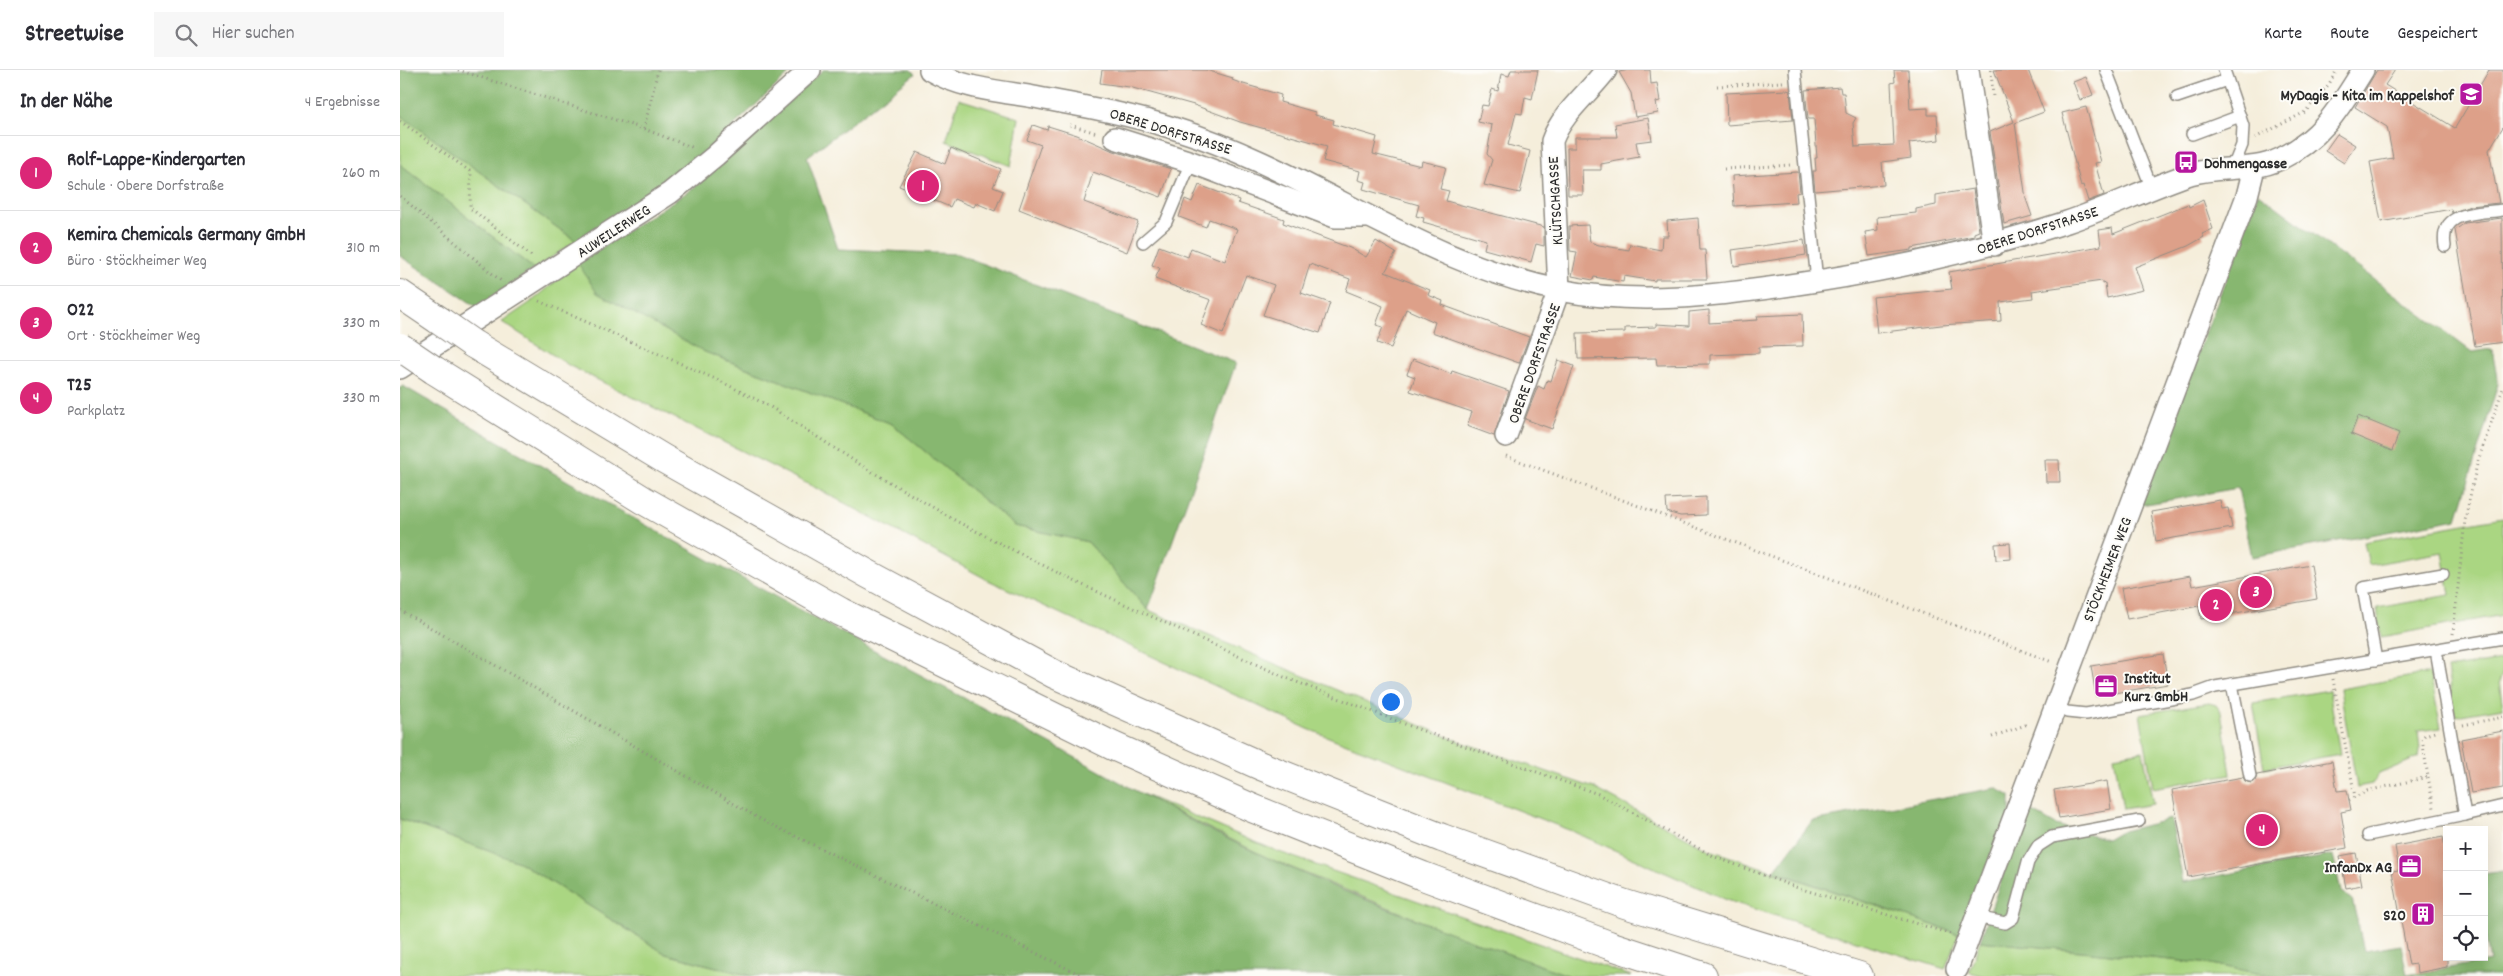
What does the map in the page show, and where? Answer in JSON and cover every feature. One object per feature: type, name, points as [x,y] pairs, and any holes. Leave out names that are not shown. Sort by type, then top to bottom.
[{"type":"highway","points":[[400,294],[523,376],[681,469],[868,574],[1054,674],[1261,766],[1442,838],[1625,904],[1859,976]]},
{"type":"highway","points":[[400,347],[643,500],[841,612],[1113,746],[1252,808],[1423,876],[1610,945],[1703,976]]},
{"type":"street","name":"AUWEILERWEG","points":[[400,368],[670,193],[715,156],[810,70]]},
{"type":"street","name":"OBERE DORFSTRASSE","points":[[930,70],[952,80],[984,79],[1124,113],[1228,146],[1270,165],[1428,247],[1477,267],[1559,290],[1603,295],[1680,298],[1740,293],[1919,263],[1994,245],[2074,220],[2195,173],[2254,168],[2280,159],[2305,144],[2333,118],[2362,70]]},
{"type":"street","name":"KLÜTSCHGASSE","points":[[1559,290],[1551,156],[1552,141],[1556,129],[1606,70]]},
{"type":"street","points":[[1968,70],[1994,245]]},
{"type":"street","name":"OBERE DORFSTRASSE","points":[[1115,138],[1191,162],[1335,216],[1372,217]]},
{"type":"street","name":"STÖCKHEIMER WEG","points":[[1957,969],[2247,196],[2254,168]]},
{"type":"street","name":"OBERE DORFSTRASSE","points":[[1506,436],[1559,290]]},
{"type":"lane","points":[[2106,70],[2152,190]]},
{"type":"lane","points":[[2177,97],[2226,75],[2244,126],[2242,145],[2232,170]]},
{"type":"lane","points":[[1795,76],[1817,281]]},
{"type":"lane","points":[[2192,134],[2240,116]]},
{"type":"lane","points":[[1143,242],[1166,222],[1191,162]]},
{"type":"lane","points":[[2445,246],[2443,235],[2445,227],[2453,218],[2503,210]]},
{"type":"lane","points":[[2376,660],[2363,588],[2442,574]]},
{"type":"lane","points":[[2054,711],[2086,714],[2193,695],[2215,687],[2503,638]]},
{"type":"lane","points":[[2436,650],[2465,815]]},
{"type":"lane","points":[[2232,684],[2250,776]]},
{"type":"lane","points":[[2368,835],[2503,806]]},
{"type":"lane","points":[[1976,917],[2005,923],[2014,918],[2028,862],[2038,846],[2052,837],[2139,820]]},
{"type":"path","points":[[460,70],[644,129],[715,156]]},
{"type":"path","points":[[644,129],[658,70]]},
{"type":"path","points":[[2242,145],[2305,112],[2329,84],[2337,70]]},
{"type":"path","points":[[1718,86],[1795,76]]},
{"type":"path","points":[[400,121],[471,172],[470,208],[550,271]]},
{"type":"path","points":[[1065,124],[1115,138]]},
{"type":"path","points":[[1724,169],[1805,164]]},
{"type":"path","points":[[706,374],[769,406],[864,467],[958,522],[1074,582],[1284,677],[1415,728],[1598,794],[1715,857],[1795,887],[1955,935]]},
{"type":"path","points":[[2452,647],[2465,520],[2477,464],[2503,388]]},
{"type":"path","points":[[1506,436],[1498,453],[2068,669]]},
{"type":"path","points":[[400,610],[762,820],[1083,976]]},
{"type":"path","points":[[2331,667],[2355,797]]},
{"type":"path","points":[[1992,737],[2054,711]]},
{"type":"path","points":[[2436,821],[2422,738],[2431,732],[2503,717]]},
{"type":"path","points":[[2349,800],[2368,791],[2428,777]]},
{"type":"green space","points":[[400,70],[793,70],[684,172],[576,241],[400,115]]},
{"type":"green space","points":[[823,70],[911,70],[915,74],[807,157],[838,249],[958,254],[1236,363],[1148,610],[1088,542],[1015,526],[892,424],[705,352],[597,293],[578,263],[695,187]]},
{"type":"green space","points":[[959,99],[1019,118],[1011,166],[946,141]]},
{"type":"green space","points":[[400,115],[576,241],[534,269],[400,164]]},
{"type":"green space","points":[[400,164],[534,269],[477,307],[400,256]]},
{"type":"green space","points":[[2258,193],[2472,352],[2492,349],[2498,384],[2457,519],[2252,557],[2238,488],[2141,505]]},
{"type":"green space","points":[[578,263],[705,352],[892,424],[1015,526],[1088,542],[1148,610],[1450,738],[1594,788],[1710,850],[1959,934],[1945,969],[1729,901],[1574,832],[1308,729],[988,580],[824,492],[570,366],[502,322],[531,302]]},
{"type":"green space","points":[[403,386],[709,560],[1206,828],[1270,859],[1344,891],[1570,976],[751,976],[666,954],[519,862],[400,819],[400,388]]},
{"type":"green space","points":[[2503,517],[2503,615],[2381,637],[2377,608],[2450,595],[2443,552],[2369,565],[2364,542]]},
{"type":"green space","points":[[2501,660],[2503,673],[2499,682],[2503,708],[2455,716],[2447,669]]},
{"type":"green space","points":[[2430,673],[2441,728],[2418,731],[2419,757],[2379,774],[2372,784],[2357,787],[2340,689]]},
{"type":"green space","points":[[2329,690],[2340,754],[2264,768],[2253,703]]},
{"type":"green space","points":[[2209,703],[2216,705],[2221,712],[2231,774],[2153,788],[2140,714]]},
{"type":"green space","points":[[2143,751],[2153,804],[2123,809],[2114,756]]},
{"type":"green space","points":[[1996,788],[2010,796],[2010,813],[1959,934],[1774,871],[1812,821]]},
{"type":"green space","points":[[1135,791],[1279,852],[1631,976],[1570,976],[1453,934],[1268,858]]},
{"type":"green space","points":[[2026,808],[2056,825],[2107,839],[2119,832],[2171,819],[2183,882],[2333,855],[2341,892],[2352,899],[2364,951],[2401,945],[2407,975],[2490,961],[2488,950],[2488,873],[2503,871],[2503,976],[2272,976],[2211,964],[1980,941]]},
{"type":"green space","points":[[400,819],[519,862],[666,954],[751,976],[400,976]]},
{"type":"green space","points":[[1980,941],[2211,964],[2272,976],[1984,976],[1969,972]]},
{"type":"building","points":[[1102,70],[1206,70],[1233,78],[1232,80],[1240,83],[1281,95],[1280,102],[1315,112],[1315,115],[1334,120],[1333,124],[1377,137],[1373,154],[1421,166],[1422,161],[1446,167],[1440,189],[1449,191],[1446,201],[1544,227],[1544,246],[1536,244],[1531,262],[1484,249],[1486,240],[1423,222],[1424,218],[1416,216],[1419,205],[1363,189],[1365,182],[1358,180],[1360,171],[1323,161],[1327,146],[1240,122],[1194,105],[1129,87],[1100,83]]},
{"type":"building","points":[[1511,70],[1538,70],[1532,99],[1525,97],[1522,114],[1516,113],[1508,145],[1530,151],[1520,193],[1484,185],[1492,160],[1487,154],[1492,125],[1478,122],[1482,105],[1488,106],[1492,89],[1498,91],[1501,74],[1509,76]]},
{"type":"building","points":[[1650,70],[1651,84],[1657,83],[1660,101],[1656,102],[1658,113],[1635,117],[1631,93],[1619,72]]},
{"type":"building","points":[[1894,70],[1908,70],[1910,109],[1928,108],[1928,115],[1937,115],[1939,140],[1909,143],[1911,158],[1882,162],[1884,185],[1815,191],[1813,171],[1816,171],[1815,158],[1817,158],[1814,119],[1808,119],[1805,90],[1840,87],[1841,93],[1844,93],[1846,113],[1856,118],[1853,123],[1855,147],[1894,145],[1891,83],[1895,82]]},
{"type":"building","points":[[1994,70],[2028,70],[2044,112],[2015,123],[2026,199],[2032,216],[2004,224],[1990,132],[2014,122]]},
{"type":"building","points":[[2377,70],[2395,70],[2385,85],[2455,128],[2489,70],[2503,70],[2503,127],[2489,150],[2499,203],[2470,206],[2452,213],[2451,209],[2381,222],[2370,162],[2393,158],[2387,127],[2355,107]]},
{"type":"building","points":[[2086,77],[2093,95],[2080,100],[2073,82]]},
{"type":"building","points":[[1790,91],[1793,120],[1727,125],[1726,93]]},
{"type":"building","points":[[2086,107],[2101,162],[2095,163],[2104,195],[2088,201],[2083,185],[2081,186],[2062,113]]},
{"type":"building","points":[[1648,118],[1652,140],[1636,142],[1639,157],[1601,164],[1601,170],[1582,170],[1583,195],[1568,195],[1567,148],[1575,148],[1575,137],[1617,137],[1615,124]]},
{"type":"building","points":[[1033,125],[1047,130],[1048,126],[1077,135],[1111,150],[1171,169],[1161,197],[1093,172],[1084,202],[1138,222],[1127,252],[1019,209],[1041,145],[1027,140]]},
{"type":"building","points":[[2337,134],[2355,145],[2344,163],[2325,151]]},
{"type":"building","points":[[951,148],[1001,169],[993,187],[1003,191],[995,211],[976,203],[974,207],[954,199],[950,207],[899,186],[917,152],[945,164]]},
{"type":"building","points":[[1798,172],[1800,192],[1796,193],[1797,202],[1734,206],[1732,176]]},
{"type":"building","points":[[1199,185],[1239,200],[1238,203],[1284,219],[1283,223],[1350,248],[1366,257],[1376,241],[1396,253],[1385,272],[1430,290],[1428,295],[1443,301],[1442,305],[1529,337],[1519,363],[1432,332],[1435,322],[1406,309],[1391,348],[1377,343],[1383,327],[1376,325],[1383,306],[1346,291],[1350,279],[1310,264],[1301,293],[1330,303],[1320,333],[1263,315],[1274,285],[1246,275],[1223,334],[1201,325],[1211,300],[1155,279],[1160,268],[1152,265],[1159,246],[1188,257],[1191,248],[1225,261],[1237,229],[1209,219],[1206,227],[1179,217],[1185,199],[1192,202]]},
{"type":"building","points":[[1973,189],[1979,231],[1974,233],[1974,236],[1912,248],[1912,250],[1869,256],[1865,232],[1878,230],[1877,217],[1916,213],[1916,209],[1936,205],[1936,195]]},
{"type":"building","points":[[2203,200],[2213,229],[2202,234],[2204,237],[2188,246],[2135,267],[2143,290],[2107,298],[2105,283],[2102,284],[2102,281],[2032,291],[2033,298],[2000,302],[2001,321],[1941,325],[1877,333],[1873,297],[1952,289],[1949,272],[2101,246],[2099,230],[2112,228],[2113,234],[2188,204],[2189,207]]},
{"type":"building","points":[[1698,218],[1700,250],[1705,250],[1707,279],[1655,279],[1655,281],[1624,276],[1623,282],[1594,277],[1593,280],[1572,276],[1577,252],[1570,251],[1569,226],[1588,225],[1590,242],[1599,245],[1629,250],[1630,244],[1661,250],[1662,236],[1668,236],[1667,221]]},
{"type":"building","points":[[2502,218],[2503,342],[2475,346],[2455,230],[2465,223]]},
{"type":"building","points":[[1804,240],[1806,255],[1734,266],[1732,250]]},
{"type":"building","points":[[1709,310],[1709,323],[1758,320],[1757,316],[1802,314],[1803,346],[1759,347],[1759,353],[1710,355],[1710,364],[1657,365],[1656,358],[1578,359],[1577,333],[1625,332],[1625,328],[1656,327],[1656,324],[1689,326],[1689,312]]},
{"type":"building","points":[[1413,359],[1451,374],[1452,371],[1509,391],[1494,436],[1467,426],[1472,412],[1410,391],[1415,377],[1407,374]]},
{"type":"building","points":[[1558,360],[1574,366],[1552,429],[1525,419],[1538,386],[1544,389],[1547,380],[1551,381]]},
{"type":"building","points":[[2358,416],[2399,433],[2392,451],[2351,434]]},
{"type":"building","points":[[2045,460],[2059,460],[2060,482],[2046,482]]},
{"type":"building","points":[[1706,497],[1706,515],[1680,516],[1667,512],[1666,499]]},
{"type":"building","points":[[2220,500],[2222,509],[2228,508],[2232,528],[2156,541],[2151,512]]},
{"type":"building","points":[[2010,543],[2011,559],[1996,560],[1995,544]]},
{"type":"building","points":[[2311,565],[2317,599],[2201,619],[2199,606],[2127,619],[2121,588],[2190,576],[2192,586]]},
{"type":"building","points":[[2163,654],[2168,684],[2096,696],[2091,666]]},
{"type":"building","points":[[2503,731],[2503,788],[2471,793],[2461,739]]},
{"type":"building","points":[[2332,761],[2337,791],[2347,790],[2351,810],[2341,812],[2347,848],[2188,877],[2172,790],[2243,777],[2245,781],[2251,783],[2255,781],[2257,775]]},
{"type":"building","points":[[2107,781],[2111,809],[2059,818],[2054,790]]},
{"type":"building","name":"S20","points":[[2443,837],[2443,961],[2447,961],[2447,967],[2417,973],[2416,964],[2409,965],[2392,871],[2399,870],[2395,846]]},
{"type":"building","points":[[2356,853],[2362,885],[2346,888],[2340,856]]},
{"type":"place","name":"MyDagis - Kita im Kappelshof","points":[[2471,94]]},
{"type":"place","name":"Dohmengasse","points":[[2186,162]]},
{"type":"place","name":"Rolf-Lappe-Kindergarten","points":[[923,186]]},
{"type":"place","name":"O22","points":[[2256,592]]},
{"type":"place","name":"Kemira Chemicals Germany GmbH","points":[[2216,605]]},
{"type":"place","name":"Institut Kurz GmbH","points":[[2106,686]]},
{"type":"place","name":"T25","points":[[2262,830]]},
{"type":"place","name":"InfanDx AG","points":[[2410,866]]},
{"type":"place","name":"S20","points":[[2423,914]]}]
